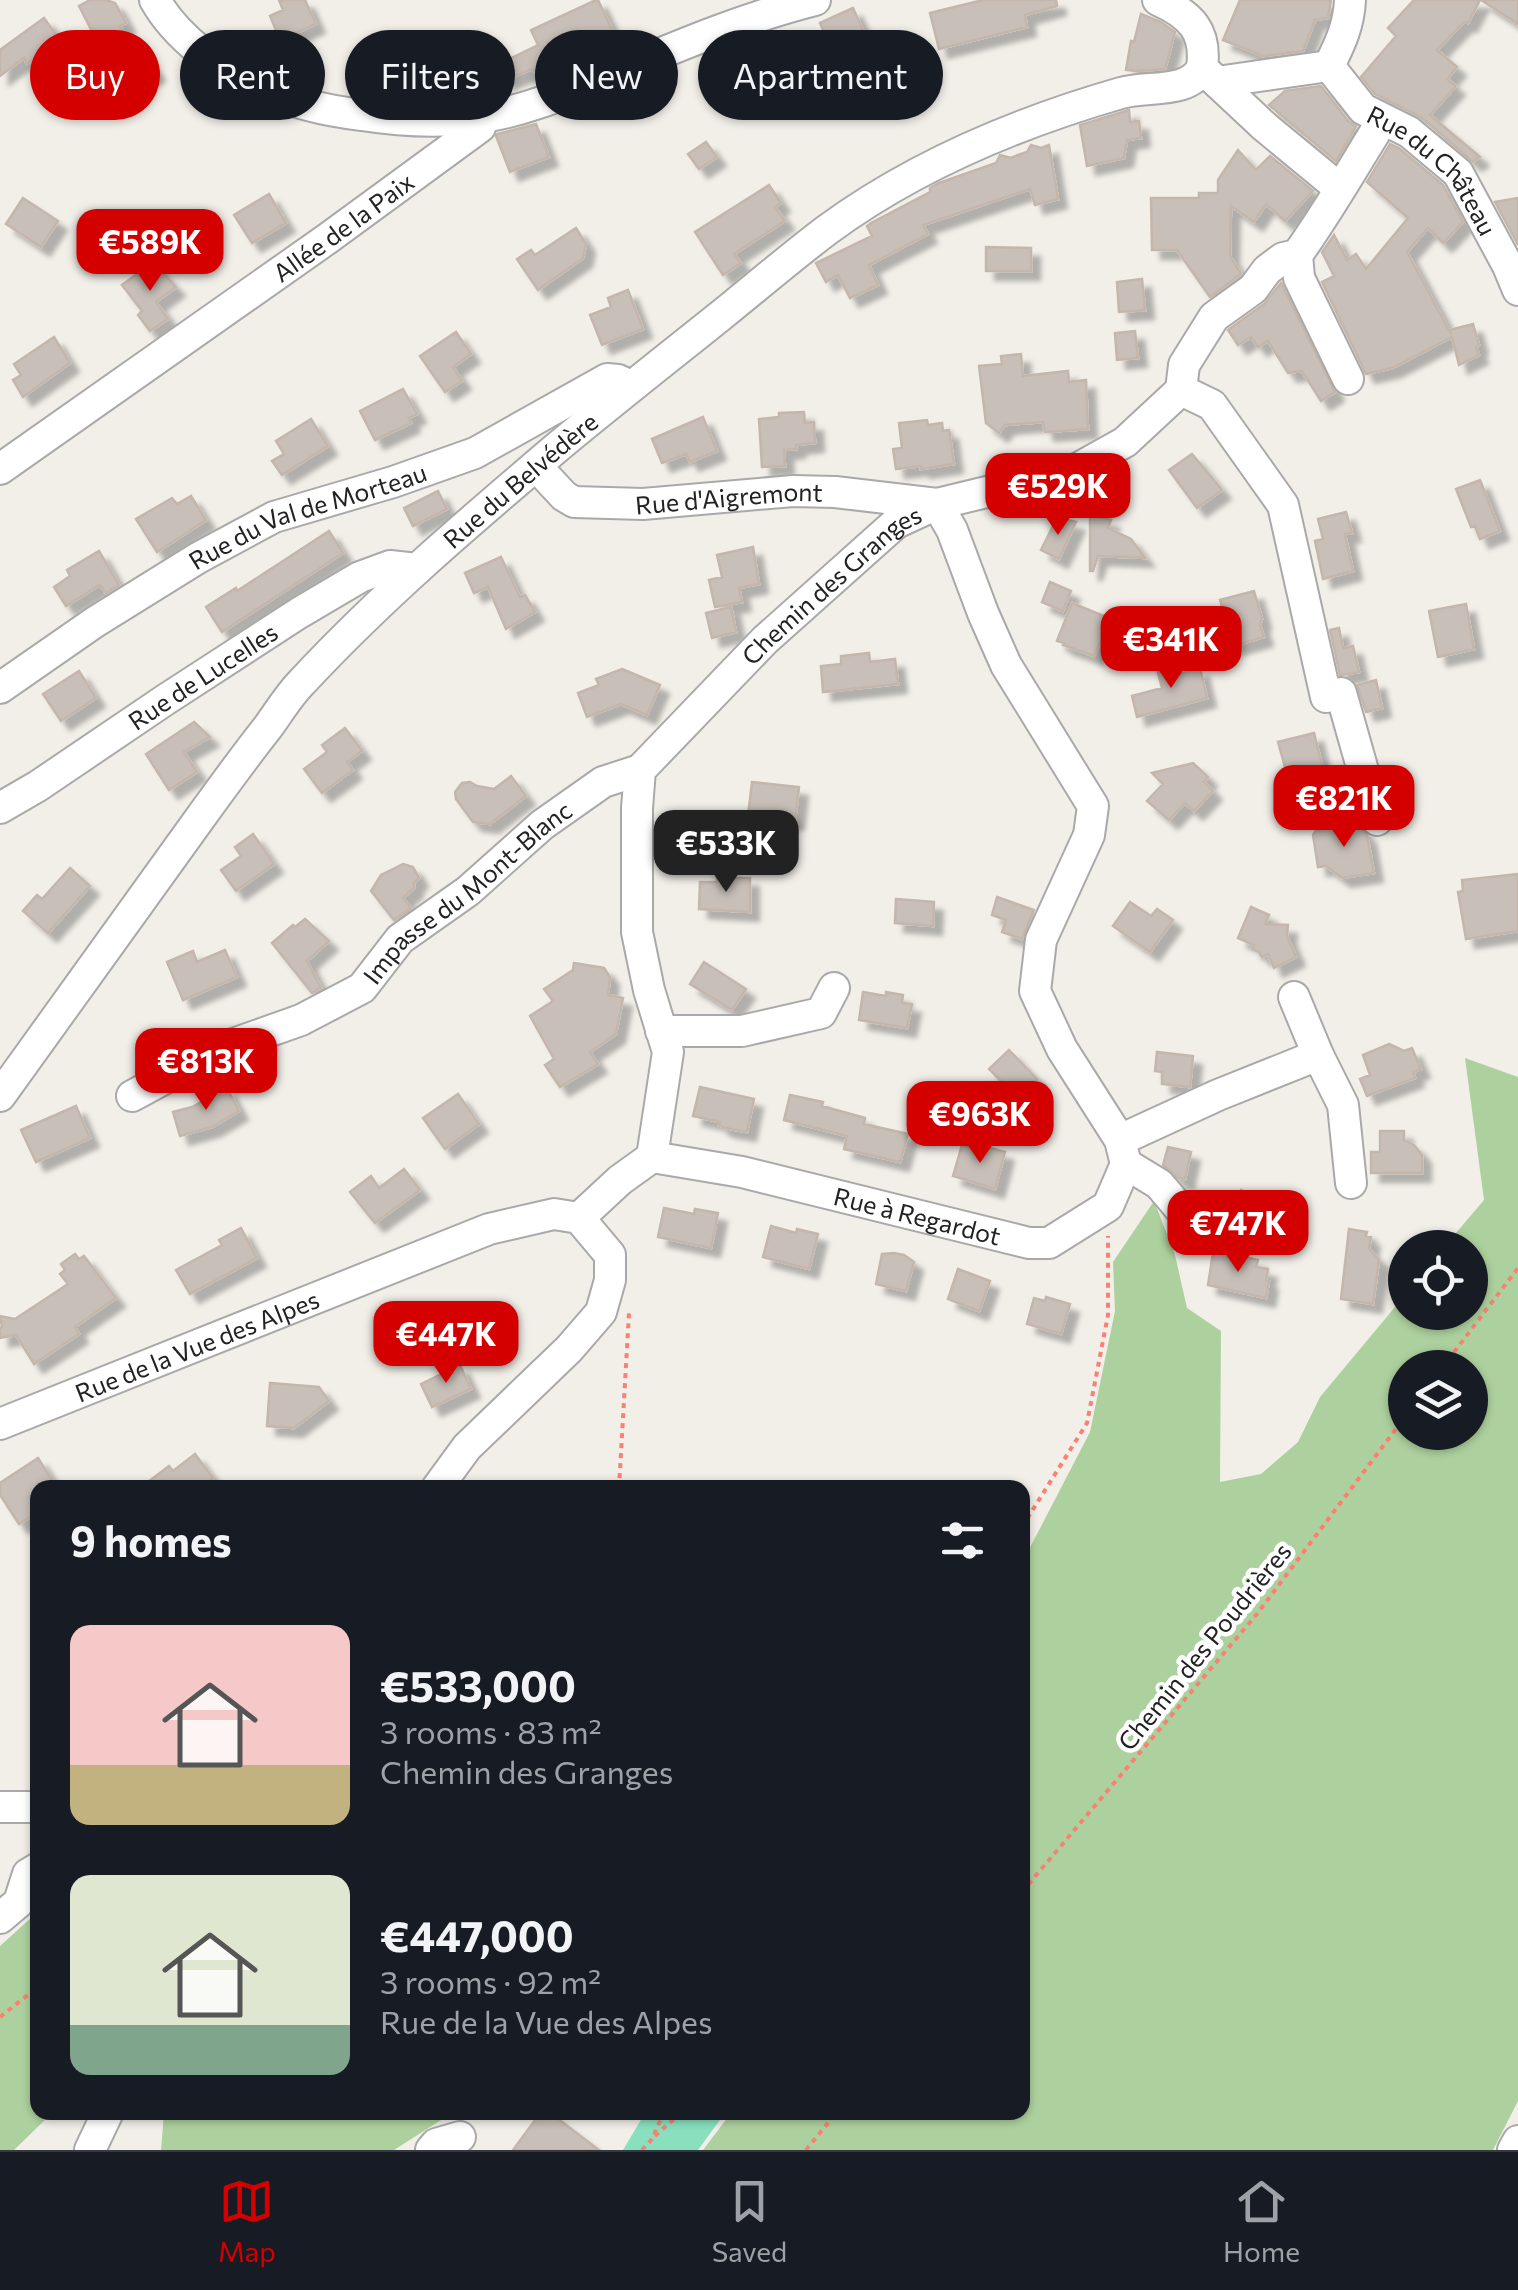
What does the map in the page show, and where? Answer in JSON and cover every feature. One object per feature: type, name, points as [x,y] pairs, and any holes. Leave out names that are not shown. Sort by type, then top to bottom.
[{"type":"street","points":[[155,0],[206,56],[240,78],[275,95],[345,113]]},
{"type":"street","points":[[515,109],[546,101],[718,30],[815,0]]},
{"type":"street","points":[[1158,0],[1192,23],[1201,36],[1210,75],[1339,188]]},
{"type":"street","points":[[1329,66],[1350,16],[1350,0]]},
{"type":"street","name":"Rue du Belvédère","points":[[0,1096],[300,684],[417,568],[631,386],[824,233],[894,185],[974,146],[1123,92],[1173,87],[1198,76],[1329,66]]},
{"type":"street","name":"Rue du Château","points":[[1329,66],[1362,109],[1409,132],[1458,172],[1518,290]]},
{"type":"street","name":"Allée de la Paix","points":[[0,469],[480,127],[479,120]]},
{"type":"street","name":"Chemin des Granges","points":[[640,770],[778,628],[896,523],[938,504],[1072,471],[1124,442],[1180,390],[1184,365],[1214,317],[1253,289],[1267,270],[1283,258],[1297,255],[1382,121]]},
{"type":"street","points":[[1297,255],[1299,278],[1348,380]]},
{"type":"street","name":"Rue du Val de Morteau","points":[[0,688],[95,622],[198,558],[274,517],[394,482],[475,453],[606,379],[631,386]]},
{"type":"street","points":[[1180,390],[1212,404],[1283,505],[1326,696],[1342,692],[1376,820]]},
{"type":"street","name":"Rue d'Aigremont","points":[[536,466],[574,502],[643,504],[794,491],[938,504]]},
{"type":"street","points":[[938,504],[1006,665],[1093,806],[1089,835],[1042,940],[1034,991],[1062,1049],[1123,1152],[1159,1184],[1204,1237]]},
{"type":"street","name":"Rue de Lucelles","points":[[0,808],[298,613],[360,577],[390,566],[417,568]]},
{"type":"street","points":[[442,1480],[467,1447],[568,1349],[600,1312],[610,1280],[610,1255],[579,1218],[652,1157],[668,1052],[637,932],[640,770]]},
{"type":"street","name":"Impasse du Mont-Blanc","points":[[132,1096],[220,1049],[301,1020],[362,988],[400,939],[468,890],[542,825],[603,782],[640,770]]},
{"type":"street","points":[[661,1031],[742,1031],[821,1013],[834,988]]},
{"type":"street","points":[[1294,997],[1343,1106],[1351,1183]]},
{"type":"street","points":[[1108,1206],[1123,1152],[1218,1095],[1318,1055]]},
{"type":"street","name":"Rue à Regardot","points":[[652,1157],[742,1172],[1029,1243],[1049,1244],[1108,1206]]},
{"type":"street","name":"Rue de la Vue des Alpes","points":[[0,1424],[489,1229],[554,1214],[579,1218]]},
{"type":"street","points":[[0,1807],[30,1806]]},
{"type":"street","points":[[0,1918],[19,1902],[30,1873]]},
{"type":"street","points":[[90,2150],[104,2120]]},
{"type":"street","points":[[431,2150],[436,2144],[460,2137]]},
{"type":"street","points":[[1513,2150],[1518,2141]]},
{"type":"path","points":[[1030,1515],[1087,1423],[1108,1316],[1108,1206]]},
{"type":"path","points":[[1456,1350],[1518,1268]]},
{"type":"path","points":[[619,1480],[630,1299]]},
{"type":"path","name":"Chemin des Poudrières","points":[[1030,1883],[1257,1614],[1388,1440]]},
{"type":"path","points":[[0,2017],[30,1994]]},
{"type":"path","points":[[652,2139],[660,2120]]},
{"type":"path","points":[[642,2150],[673,2120]]},
{"type":"path","points":[[806,2150],[830,2120]]},
{"type":"green space","points":[[1465,1058],[1518,1077],[1518,2101],[1493,2150],[703,2150],[726,2120],[1030,2120],[1030,1548],[1090,1432],[1115,1311],[1113,1262],[1154,1201],[1175,1255],[1187,1308],[1221,1331],[1220,1482],[1261,1474],[1298,1442],[1320,1397],[1388,1315],[1388,1330],[1488,1330],[1488,1230],[1458,1230],[1484,1200]]},
{"type":"green space","points":[[30,1919],[30,2120],[45,2120],[14,2150],[0,2150],[0,1946]]},
{"type":"green space","points":[[163,2120],[441,2120],[394,2150],[161,2150]]},
{"type":"green space","points":[[640,2120],[720,2120],[698,2150],[623,2150]]},
{"type":"water","points":[[1241,1188],[1270,1207],[1259,1222],[1230,1203]]},
{"type":"building","points":[[90,0],[115,3],[126,23],[120,26],[122,30],[91,30],[79,6]]},
{"type":"building","points":[[279,0],[305,0],[316,24],[302,30],[276,30],[270,16],[283,10]]},
{"type":"building","points":[[598,0],[612,30],[535,30],[535,39],[531,30]]},
{"type":"building","points":[[983,0],[1056,0],[1057,6],[1025,15],[1027,27],[943,48],[943,30],[934,30],[930,13]]},
{"type":"building","points":[[1240,0],[1331,0],[1328,18],[1315,20],[1303,51],[1263,56],[1223,40]]},
{"type":"building","points":[[1414,0],[1480,0],[1468,23],[1464,22],[1437,50],[1457,67],[1447,79],[1456,86],[1430,115],[1480,157],[1473,162],[1421,117],[1375,94],[1361,77],[1396,36],[1388,28]]},
{"type":"building","points":[[1481,0],[1518,0],[1518,24]]},
{"type":"building","points":[[853,8],[863,30],[823,30],[820,23]]},
{"type":"building","points":[[1141,14],[1175,32],[1165,69],[1126,70]]},
{"type":"building","points":[[44,18],[53,30],[30,30],[30,62],[27,64],[24,58],[0,76],[0,50]]},
{"type":"building","points":[[535,46],[535,72],[532,69],[515,76],[515,56]]},
{"type":"building","points":[[1321,86],[1356,126],[1336,161],[1269,105],[1285,91]]},
{"type":"building","points":[[1129,110],[1130,122],[1139,121],[1141,138],[1127,140],[1124,158],[1087,166],[1080,125]]},
{"type":"building","points":[[536,124],[549,157],[510,172],[497,134]]},
{"type":"building","points":[[706,142],[717,157],[699,169],[688,154]]},
{"type":"building","points":[[1390,144],[1443,185],[1463,222],[1443,243],[1428,228],[1407,252],[1451,334],[1450,330],[1473,324],[1479,355],[1459,365],[1452,337],[1392,368],[1366,374],[1322,282],[1334,276],[1322,252],[1334,235],[1347,260],[1356,254],[1366,269],[1408,218],[1367,182]]},
{"type":"building","points":[[1031,145],[1049,145],[1058,199],[1035,205],[1030,189],[923,225],[928,234],[869,265],[878,285],[850,298],[838,275],[826,282],[816,263],[872,236],[867,226],[871,223],[930,192],[939,183],[996,163],[1000,155],[1011,158],[1027,152]]},
{"type":"building","points":[[1238,150],[1256,170],[1270,156],[1313,191],[1285,221],[1266,204],[1254,222],[1231,206],[1230,256],[1241,274],[1210,297],[1177,250],[1152,250],[1151,198],[1199,198],[1199,193],[1218,193],[1218,180]]},
{"type":"building","points":[[769,185],[781,203],[775,207],[785,221],[734,254],[741,263],[723,275],[695,232]]},
{"type":"building","points":[[269,194],[286,223],[252,243],[234,215]]},
{"type":"building","points":[[23,198],[58,221],[41,247],[6,224]]},
{"type":"building","points":[[1518,198],[1518,245],[1495,202]]},
{"type":"building","points":[[576,228],[586,244],[583,258],[538,290],[517,259],[531,250],[535,255]]},
{"type":"building","points":[[986,247],[1031,248],[1031,271],[986,271]]},
{"type":"building","points":[[153,262],[176,287],[156,302],[168,319],[150,331],[138,315],[142,311],[122,285]]},
{"type":"building","points":[[1142,279],[1145,310],[1119,312],[1117,282]]},
{"type":"building","points":[[1281,283],[1335,392],[1321,401],[1302,371],[1288,373],[1268,341],[1258,347],[1251,337],[1238,345],[1228,330],[1264,304]]},
{"type":"building","points":[[628,290],[643,329],[602,345],[590,315],[611,307],[608,298]]},
{"type":"building","points":[[1135,331],[1138,358],[1117,360],[1115,333]]},
{"type":"building","points":[[456,332],[471,354],[453,367],[462,381],[445,392],[420,356]]},
{"type":"building","points":[[54,337],[70,363],[23,397],[13,380],[21,375],[14,364]]},
{"type":"building","points":[[1021,354],[1023,376],[1068,371],[1069,382],[1086,380],[1088,429],[1045,432],[1043,422],[1005,425],[999,433],[986,423],[979,366],[1002,364],[1001,356]]},
{"type":"building","points":[[403,389],[417,414],[409,418],[411,423],[375,440],[360,411]]},
{"type":"building","points":[[804,412],[805,423],[814,422],[815,443],[784,450],[785,466],[762,467],[759,419]]},
{"type":"building","points":[[703,417],[717,451],[690,462],[686,454],[662,463],[652,439]]},
{"type":"building","points":[[311,419],[328,446],[282,475],[272,461],[284,454],[276,441]]},
{"type":"building","points":[[927,420],[928,425],[942,423],[943,431],[949,430],[954,464],[896,469],[893,449],[902,448],[899,423]]},
{"type":"building","points":[[1192,454],[1222,490],[1197,508],[1169,470]]},
{"type":"building","points":[[1480,480],[1500,531],[1480,539],[1456,489]]},
{"type":"building","points":[[438,491],[447,509],[413,526],[404,508]]},
{"type":"building","points":[[191,496],[206,520],[157,552],[136,519],[172,498],[177,504]]},
{"type":"building","points":[[1346,512],[1352,533],[1345,534],[1353,571],[1323,579],[1315,541],[1323,539],[1318,519]]},
{"type":"building","points":[[1090,515],[1111,520],[1108,528],[1131,539],[1145,558],[1098,556],[1090,571]]},
{"type":"building","points":[[1057,518],[1076,522],[1059,559],[1041,550]]},
{"type":"building","points":[[329,531],[343,553],[222,632],[206,607]]},
{"type":"building","points":[[753,547],[759,584],[739,588],[742,602],[715,607],[709,580],[722,577],[717,555]]},
{"type":"building","points":[[99,551],[119,585],[106,593],[100,585],[66,606],[54,587],[70,576],[67,570]]},
{"type":"building","points":[[501,557],[520,597],[525,595],[535,612],[506,629],[488,587],[474,593],[465,573]]},
{"type":"building","points":[[1050,582],[1071,591],[1063,611],[1042,602]]},
{"type":"building","points":[[1254,591],[1264,637],[1234,646],[1220,600]]},
{"type":"building","points":[[1072,603],[1111,619],[1094,656],[1057,641]]},
{"type":"building","points":[[1466,604],[1474,649],[1438,657],[1429,611]]},
{"type":"building","points":[[731,607],[736,632],[712,638],[706,613]]},
{"type":"building","points":[[1339,628],[1343,648],[1353,646],[1359,672],[1340,675],[1330,630]]},
{"type":"building","points":[[869,653],[870,662],[895,659],[898,684],[823,692],[821,666],[841,664],[841,656]]},
{"type":"building","points":[[1178,664],[1180,674],[1200,668],[1207,698],[1137,717],[1132,696],[1162,688],[1157,669]]},
{"type":"building","points":[[622,669],[660,685],[647,715],[621,704],[587,717],[578,693],[599,685],[596,679]]},
{"type":"building","points":[[79,671],[96,698],[61,721],[43,694]]},
{"type":"building","points":[[1376,680],[1382,708],[1366,712],[1357,685]]},
{"type":"building","points":[[194,722],[210,737],[184,752],[197,772],[169,790],[146,754]]},
{"type":"building","points":[[345,728],[362,751],[347,762],[353,770],[322,793],[304,769],[327,752],[322,745]]},
{"type":"building","points":[[1314,733],[1323,769],[1288,778],[1278,742]]},
{"type":"building","points":[[1193,763],[1208,777],[1204,782],[1213,791],[1194,811],[1185,803],[1169,820],[1147,801],[1163,784],[1152,773]]},
{"type":"building","points":[[511,776],[526,796],[490,824],[473,822],[456,799],[455,792],[462,783],[494,789]]},
{"type":"building","points":[[752,782],[799,787],[795,821],[748,816]]},
{"type":"building","points":[[1352,823],[1353,828],[1360,827],[1367,835],[1374,873],[1342,878],[1326,866],[1318,867],[1313,835],[1317,829]]},
{"type":"building","points":[[253,834],[274,864],[236,891],[221,870],[241,856],[235,847]]},
{"type":"building","points":[[403,864],[413,867],[419,878],[403,898],[411,908],[394,920],[371,891],[381,875]]},
{"type":"building","points":[[70,868],[90,886],[48,933],[23,911],[37,895],[42,899]]},
{"type":"building","points":[[1518,874],[1518,931],[1466,939],[1458,892],[1463,891],[1462,880]]},
{"type":"building","points":[[717,878],[750,878],[750,912],[699,909],[700,882],[717,882]]},
{"type":"building","points":[[997,897],[1034,910],[1022,939],[1002,932],[1006,920],[992,915]]},
{"type":"building","points":[[896,899],[934,902],[933,926],[895,923]]},
{"type":"building","points":[[1130,902],[1151,916],[1157,909],[1173,920],[1150,952],[1113,926]]},
{"type":"building","points":[[1251,907],[1269,915],[1265,924],[1288,925],[1287,936],[1296,957],[1274,968],[1268,954],[1262,957],[1252,949],[1254,945],[1238,938]]},
{"type":"building","points":[[305,919],[329,941],[307,961],[321,988],[312,993],[272,943]]},
{"type":"building","points":[[225,950],[237,977],[183,1000],[167,962],[193,951],[197,962]]},
{"type":"building","points":[[704,962],[746,989],[732,1010],[690,984]]},
{"type":"building","points":[[574,963],[604,968],[610,977],[608,995],[623,998],[616,1034],[590,1052],[598,1064],[560,1087],[545,1065],[554,1059],[530,1016],[553,1001],[544,989],[573,970]]},
{"type":"building","points":[[863,992],[903,995],[902,1003],[912,1004],[907,1028],[859,1020]]},
{"type":"building","points":[[1389,1044],[1404,1051],[1412,1048],[1421,1069],[1413,1072],[1415,1078],[1367,1096],[1360,1079],[1370,1075],[1363,1055]]},
{"type":"building","points":[[1009,1050],[1037,1079],[990,1123],[976,1108],[1001,1081],[989,1069]]},
{"type":"building","points":[[1157,1052],[1193,1056],[1190,1087],[1162,1084],[1162,1072],[1155,1071]]},
{"type":"building","points":[[700,1087],[754,1099],[747,1132],[693,1116]]},
{"type":"building","points":[[227,1088],[239,1111],[212,1127],[180,1136],[173,1112],[192,1107]]},
{"type":"building","points":[[458,1094],[479,1124],[445,1149],[423,1118]]},
{"type":"building","points":[[790,1095],[865,1118],[864,1124],[908,1134],[900,1162],[844,1149],[847,1136],[784,1120]]},
{"type":"building","points":[[76,1106],[90,1138],[36,1162],[21,1130]]},
{"type":"building","points":[[1380,1131],[1404,1131],[1404,1140],[1422,1155],[1422,1173],[1371,1173],[1371,1152],[1380,1152]]},
{"type":"building","points":[[962,1145],[1005,1152],[995,1189],[953,1176]]},
{"type":"building","points":[[1168,1147],[1191,1152],[1185,1179],[1163,1165]]},
{"type":"building","points":[[404,1169],[420,1190],[375,1223],[350,1192],[371,1176],[379,1188]]},
{"type":"building","points":[[664,1208],[694,1214],[695,1209],[718,1213],[711,1248],[658,1237]]},
{"type":"building","points":[[771,1226],[818,1234],[809,1269],[763,1257]]},
{"type":"building","points":[[241,1228],[257,1258],[190,1294],[176,1270],[222,1245],[219,1240]]},
{"type":"building","points":[[1349,1229],[1367,1232],[1366,1236],[1371,1237],[1369,1249],[1379,1260],[1373,1304],[1341,1299]]},
{"type":"building","points":[[1216,1251],[1258,1260],[1256,1267],[1268,1269],[1266,1298],[1208,1285]]},
{"type":"building","points":[[894,1253],[914,1262],[906,1291],[876,1284],[882,1254]]},
{"type":"building","points":[[75,1254],[79,1259],[84,1256],[116,1298],[75,1327],[79,1334],[34,1364],[16,1335],[0,1338],[0,1316],[15,1319],[68,1284],[60,1274],[65,1270],[61,1264]]},
{"type":"building","points":[[958,1269],[990,1281],[979,1311],[948,1299]]},
{"type":"building","points":[[1046,1297],[1070,1304],[1061,1334],[1027,1324],[1034,1298],[1045,1301]]},
{"type":"building","points":[[460,1365],[471,1389],[432,1407],[421,1384]]},
{"type":"building","points":[[270,1383],[319,1387],[329,1401],[294,1428],[267,1426]]},
{"type":"building","points":[[195,1454],[213,1478],[151,1480],[169,1466],[173,1471]]},
{"type":"building","points":[[38,1458],[52,1480],[30,1480],[30,1517],[19,1524],[0,1495],[0,1483]]},
{"type":"building","points":[[535,2120],[560,2120],[599,2150],[513,2150]]}]
